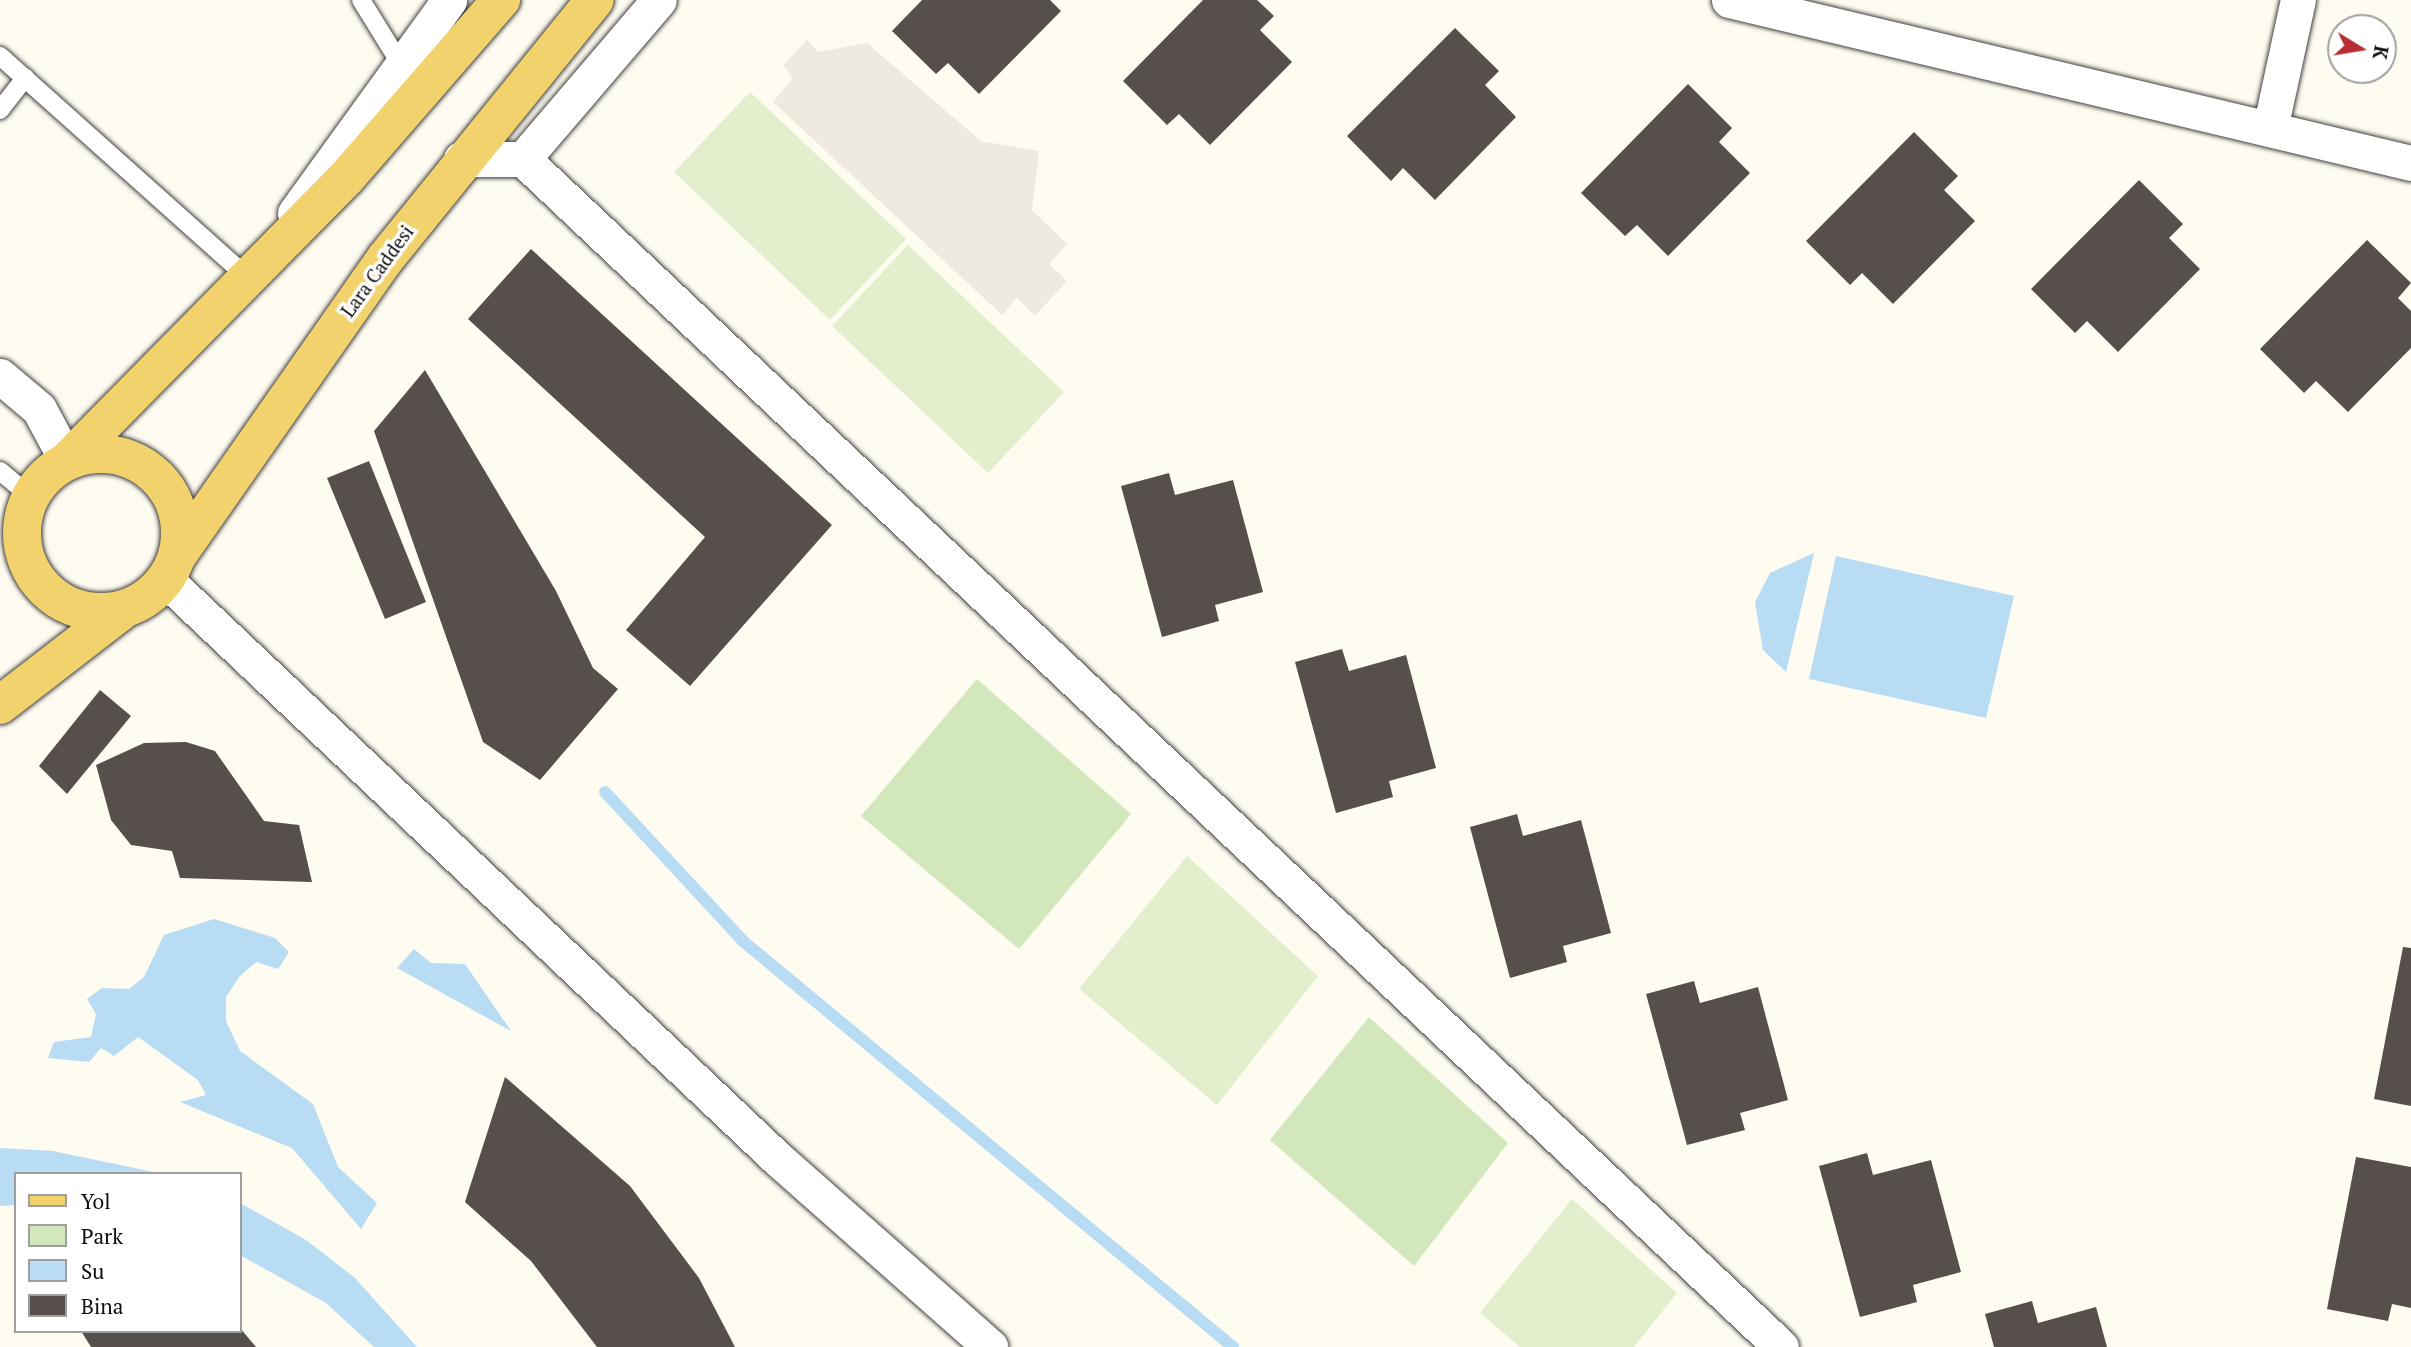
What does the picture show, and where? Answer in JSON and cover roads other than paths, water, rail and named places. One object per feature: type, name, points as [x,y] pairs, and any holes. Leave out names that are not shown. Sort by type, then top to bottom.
[{"type":"main road","points":[[0,534],[31,497],[347,177],[501,0]]},
{"type":"main road","name":"Lara Caddesi","points":[[171,568],[461,159],[595,0]]},
{"type":"main road","points":[[0,705],[123,610],[171,568],[175,505],[143,466],[118,455],[67,461]]},
{"type":"main road","points":[[31,497],[23,548],[32,573],[72,607],[123,610]]},
{"type":"street","points":[[248,278],[449,0]]},
{"type":"street","points":[[523,159],[659,0]]},
{"type":"street","points":[[1729,0],[2411,163]]},
{"type":"street","points":[[2270,129],[2298,0]]},
{"type":"street","points":[[461,159],[523,159],[1781,1347]]},
{"type":"street","points":[[0,376],[39,409],[67,461]]},
{"type":"street","points":[[171,568],[779,1160],[990,1347]]},
{"type":"lane","points":[[360,0],[402,65]]},
{"type":"lane","points":[[0,56],[248,278]]},
{"type":"lane","points":[[0,110],[25,78]]},
{"type":"lane","points":[[0,471],[31,497]]},
{"type":"water","points":[[1814,553],[1786,672],[1763,650],[1755,602],[1770,573]]},
{"type":"water","points":[[1836,556],[2014,596],[1986,718],[1809,679]]},
{"type":"water","points":[[214,919],[275,938],[289,952],[278,969],[256,962],[240,976],[226,997],[226,1021],[240,1051],[313,1104],[338,1167],[377,1203],[361,1229],[292,1148],[180,1102],[206,1095],[198,1080],[138,1037],[114,1056],[101,1048],[89,1062],[48,1058],[54,1042],[91,1037],[96,1014],[87,999],[102,988],[129,989],[144,977],[164,935]]},
{"type":"water","points":[[414,949],[431,963],[465,964],[511,1031],[397,968]]},
{"type":"water","points":[[0,1148],[53,1151],[153,1172],[14,1172],[14,1205],[0,1206]]},
{"type":"water","points":[[242,1204],[306,1240],[355,1278],[417,1347],[374,1347],[326,1303],[242,1256]]},
{"type":"waterway","points":[[605,792],[744,942],[1233,1347]]}]
